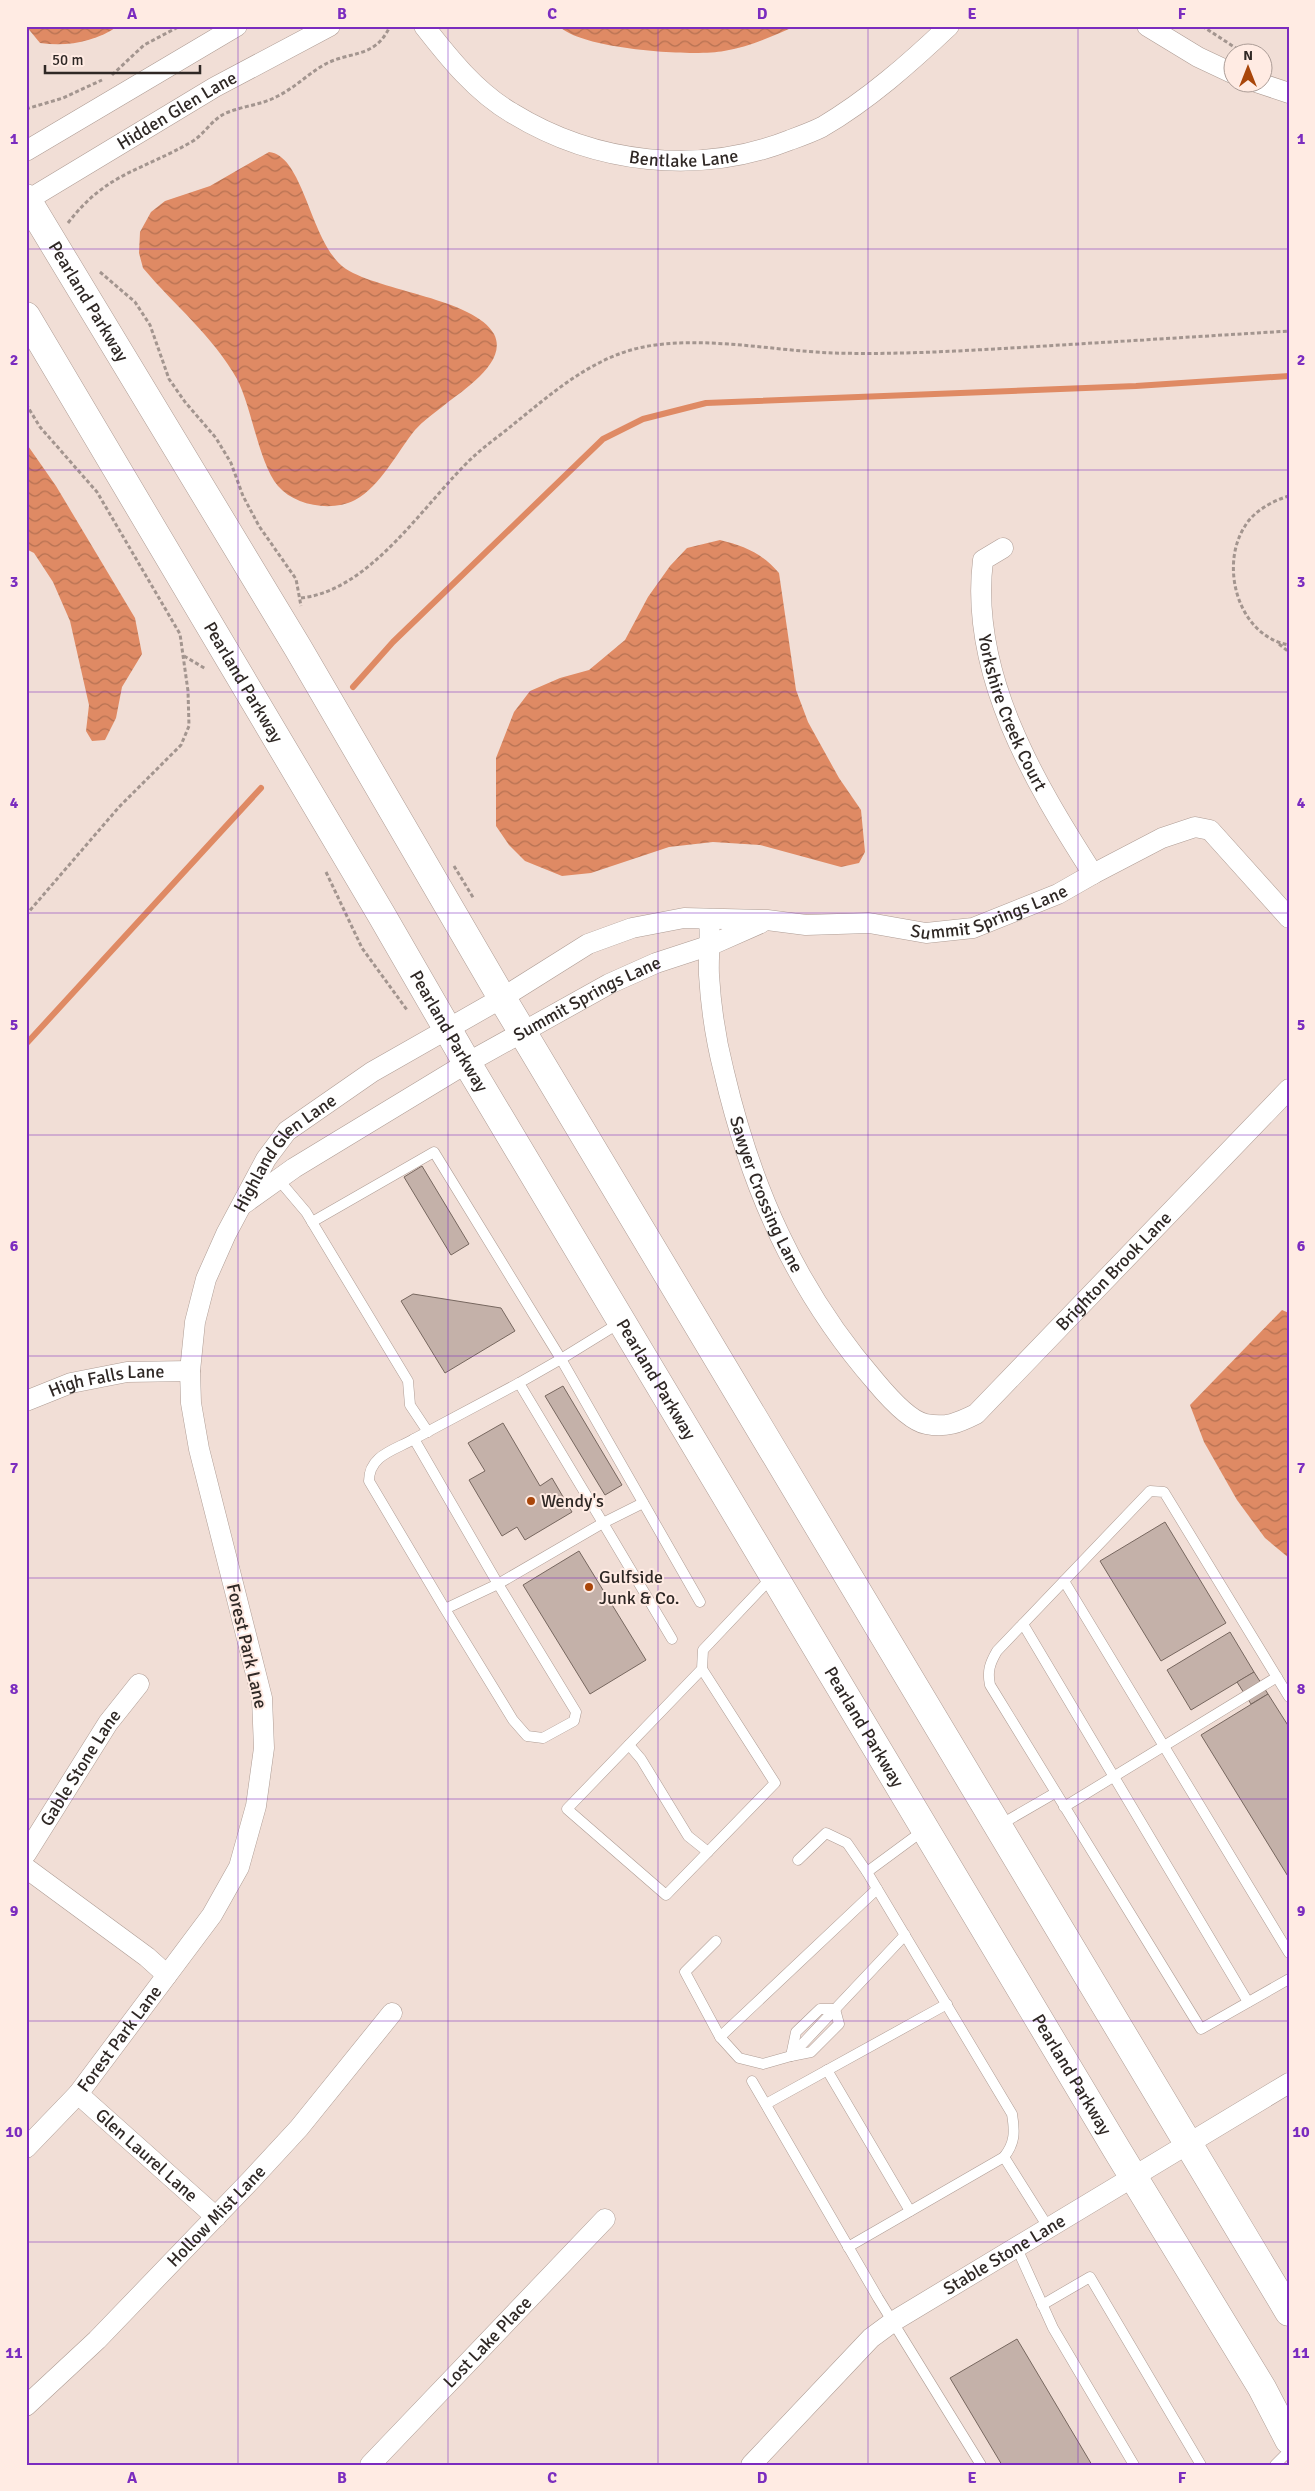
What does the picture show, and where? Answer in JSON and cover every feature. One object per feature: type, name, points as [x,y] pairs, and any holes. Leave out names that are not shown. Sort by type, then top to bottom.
[{"type":"main road","name":"Pearland Parkway","points":[[27,200],[298,648],[502,998],[1289,2312]]},
{"type":"main road","name":"Pearland Parkway","points":[[26,316],[371,897],[437,1034],[467,1062],[1132,2175],[1262,2388],[1289,2440]]},
{"type":"street","points":[[26,151],[237,26]]},
{"type":"street","name":"Hidden Glen Lane","points":[[27,200],[215,87],[330,26]]},
{"type":"street","name":"Bentlake Lane","points":[[424,26],[463,73],[511,113],[561,139],[596,150],[636,158],[680,161],[724,159],[770,148],[821,128],[913,60],[949,26]]},
{"type":"street","points":[[1147,26],[1198,57],[1222,68]]},
{"type":"street","points":[[1272,87],[1289,93]]},
{"type":"street","name":"Yorkshire Creek Court","points":[[1003,548],[983,560],[980,587],[982,625],[992,672],[1011,723],[1038,785],[1093,874]]},
{"type":"street","name":"Summit Springs Lane","points":[[502,998],[588,944],[632,928],[684,918],[767,920],[806,925],[869,923],[926,933],[973,928],[1058,894],[1162,838],[1194,827],[1210,830],[1289,918]]},
{"type":"street","name":"Sawyer Crossing Lane","points":[[709,919],[711,945],[708,974],[723,1070],[738,1130],[774,1228],[822,1312],[855,1358],[896,1405],[924,1424]]},
{"type":"street","name":"Summit Springs Lane","points":[[467,1062],[609,984],[656,963],[711,945],[767,920]]},
{"type":"street","name":"Highland Glen Lane","points":[[243,1204],[266,1159],[287,1131],[372,1072],[502,998]]},
{"type":"street","name":"Highland Glen Lane","points":[[243,1204],[278,1179],[467,1062]]},
{"type":"street","name":"Brighton Brook Lane","points":[[924,1424],[955,1425],[976,1414],[1289,1090]]},
{"type":"street","name":"Forest Park Lane","points":[[26,2148],[78,2094],[212,1915],[239,1867],[256,1806],[264,1748],[262,1698],[199,1449],[191,1403],[190,1371],[195,1322],[206,1279],[226,1234],[243,1204]]},
{"type":"street","name":"High Falls Lane","points":[[26,1401],[72,1383],[127,1372],[190,1371]]},
{"type":"street","name":"Gable Stone Lane","points":[[26,1854],[108,1723],[139,1684]]},
{"type":"street","points":[[26,1868],[146,1957],[167,1975]]},
{"type":"street","name":"Hollow Mist Lane","points":[[26,2406],[97,2340],[216,2217],[298,2128],[392,2013]]},
{"type":"street","name":"Stable Stone Lane","points":[[751,2465],[871,2338],[894,2321],[1132,2175],[1289,2082]]},
{"type":"street","name":"Glen Laurel Lane","points":[[78,2094],[216,2217]]},
{"type":"street","name":"Lost Lake Place","points":[[370,2465],[605,2219]]},
{"type":"lane","points":[[312,1222],[434,1152],[561,1359],[700,1602]]},
{"type":"lane","points":[[278,1179],[312,1222],[408,1381],[410,1405],[428,1432]]},
{"type":"lane","points":[[414,1439],[498,1584],[576,1712],[574,1720],[555,1733],[543,1738],[527,1736],[513,1720],[369,1481],[369,1472],[375,1460],[414,1439],[428,1432],[519,1383],[622,1322]]},
{"type":"lane","points":[[519,1383],[672,1640]]},
{"type":"lane","points":[[1289,1697],[1164,1492],[1150,1491],[997,1652],[990,1663],[988,1675],[990,1685],[1200,2029],[1289,1979]]},
{"type":"lane","points":[[445,1609],[498,1584],[603,1523],[643,1503]]},
{"type":"lane","points":[[702,1669],[567,1808],[666,1895],[775,1783],[702,1669],[703,1650],[773,1575]]},
{"type":"lane","points":[[1064,1581],[1289,1952]]},
{"type":"lane","points":[[1023,1624],[1248,2002]]},
{"type":"lane","points":[[1064,1807],[1277,1677]]},
{"type":"lane","points":[[629,1745],[641,1759],[688,1836],[708,1852]]},
{"type":"lane","points":[[998,1826],[1056,1793]]},
{"type":"lane","points":[[867,1872],[925,1829]]},
{"type":"lane","points":[[798,1860],[826,1833],[847,1843],[867,1872],[1012,2114],[1016,2134],[1011,2148],[1004,2157],[848,2247]]},
{"type":"lane","points":[[720,2037],[877,1889]]},
{"type":"lane","points":[[716,1941],[685,1972],[720,2037],[739,2058],[764,2064],[790,2056],[905,1935]]},
{"type":"lane","points":[[766,2104],[947,2004]]},
{"type":"lane","points":[[827,2070],[910,2211]]},
{"type":"lane","points":[[752,2081],[848,2247],[982,2465]]},
{"type":"lane","points":[[1004,2157],[1048,2227]]},
{"type":"lane","points":[[1016,2246],[1053,2328],[1134,2465]]},
{"type":"lane","points":[[1042,2305],[1090,2277],[1201,2465]]},
{"type":"lane","points":[[1275,2465],[1289,2451]]},
{"type":"path","points":[[26,109],[63,98],[114,74],[144,45],[180,26]]},
{"type":"path","points":[[66,225],[82,203],[106,184],[195,140],[223,114],[278,97],[322,65],[345,56],[368,51],[384,39],[390,26]]},
{"type":"path","points":[[1202,26],[1227,42]]},
{"type":"path","points":[[301,598],[318,596],[339,586],[376,560],[474,456],[561,387],[612,356],[636,348],[665,343],[694,343],[834,353],[955,351],[1289,331]]},
{"type":"path","points":[[26,404],[40,427],[97,492],[180,634],[189,726],[181,745],[119,807],[26,915]]},
{"type":"path","points":[[1289,496],[1262,509],[1245,525],[1235,550],[1232,565],[1236,592],[1242,606],[1257,626],[1289,652]]},
{"type":"path","points":[[1278,643],[1289,645]]},
{"type":"path","points":[[183,656],[206,668],[211,677]]},
{"type":"path","points":[[322,864],[362,948],[437,1034]]},
{"type":"water","points":[[26,26],[118,26],[100,36],[80,42],[50,44],[40,43]]},
{"type":"water","points":[[559,26],[796,26],[742,47],[709,53],[688,53],[612,46],[571,34]]},
{"type":"water","points":[[269,152],[281,157],[291,169],[300,184],[324,241],[334,257],[346,269],[361,277],[468,312],[484,322],[494,334],[497,345],[495,356],[480,376],[421,424],[408,439],[381,478],[364,494],[346,504],[336,506],[314,505],[294,498],[278,486],[266,464],[237,379],[217,349],[143,268],[139,253],[140,232],[151,212],[165,201],[210,186]]},
{"type":"water","points":[[26,443],[56,486],[135,618],[142,654],[122,687],[116,718],[105,740],[92,741],[86,731],[89,705],[70,621],[53,582],[34,553],[26,549]]},
{"type":"water","points":[[720,540],[752,551],[766,560],[779,573],[796,690],[808,722],[839,778],[861,810],[865,852],[859,863],[841,867],[760,845],[713,842],[669,847],[591,873],[562,876],[525,861],[509,845],[496,826],[496,758],[514,712],[530,691],[560,678],[589,670],[625,640],[648,597],[670,566],[687,548]]},
{"type":"water","points":[[1282,1310],[1289,1313],[1289,1558],[1265,1538],[1237,1500],[1204,1442],[1190,1405]]},
{"type":"building","points":[[422,1166],[469,1244],[451,1255],[404,1177]]},
{"type":"building","points":[[413,1294],[501,1308],[515,1331],[445,1373],[401,1301]]},
{"type":"building","points":[[563,1386],[622,1485],[605,1495],[545,1396]]},
{"type":"building","points":[[503,1423],[540,1486],[552,1478],[572,1512],[525,1540],[517,1527],[502,1536],[469,1480],[485,1471],[468,1443]]},
{"type":"building","points":[[1165,1522],[1226,1623],[1161,1661],[1100,1561]]},
{"type":"building","points":[[579,1551],[646,1660],[590,1694],[523,1585]]},
{"type":"building","points":[[1230,1632],[1254,1672],[1191,1710],[1167,1670]]},
{"type":"building","points":[[1254,1672],[1268,1694],[1251,1704],[1237,1682]]},
{"type":"building","points":[[1268,1694],[1289,1727],[1289,1878],[1201,1735]]},
{"type":"building","points":[[1017,2339],[1092,2465],[1002,2465],[950,2378]]},
{"type":"waterway","points":[[353,687],[393,642],[603,439],[643,419],[706,403],[1136,386],[1289,376]]},
{"type":"waterway","points":[[26,1044],[261,788]]},
{"type":"place","name":"Wendy's","points":[[531,1501]]},
{"type":"place","name":"Gulfside Junk & Co.","points":[[589,1587]]}]
